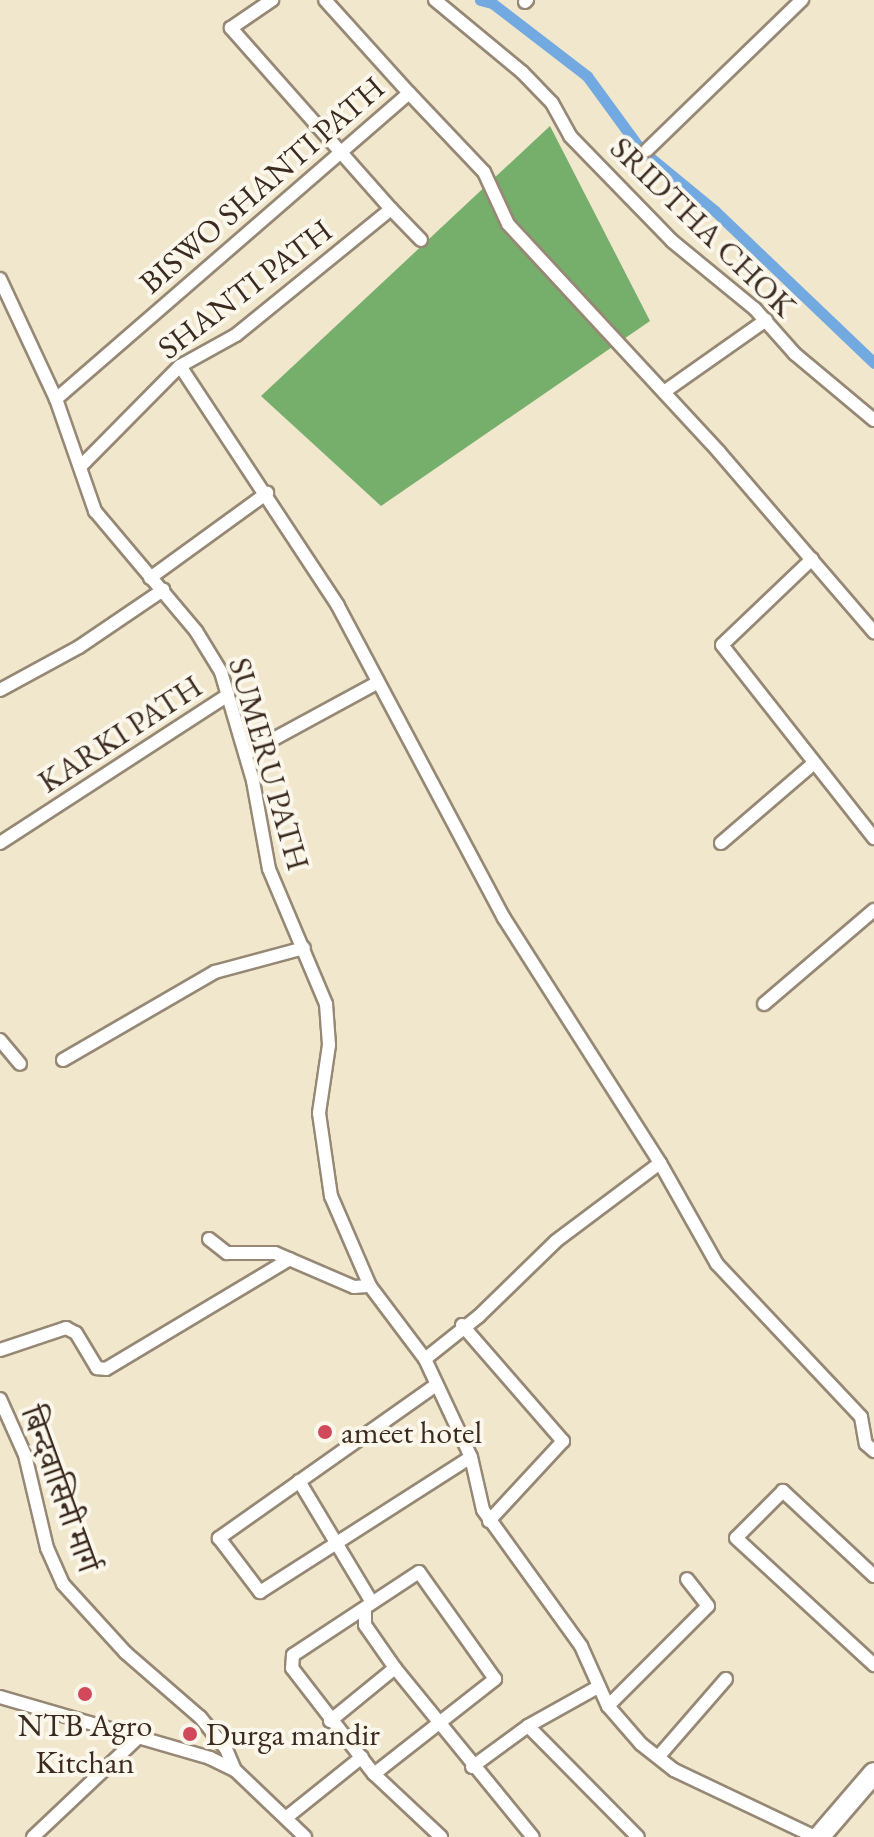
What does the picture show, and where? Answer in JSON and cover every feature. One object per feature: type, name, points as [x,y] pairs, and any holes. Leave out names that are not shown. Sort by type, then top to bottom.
[{"type":"main road","points":[[817,1837],[874,1773]]},
{"type":"street","points":[[272,0],[231,28],[340,155],[421,240]]},
{"type":"street","name":"BISWO SHANTI PATH","points":[[56,399],[409,93],[325,0]]},
{"type":"street","name":"SRIDTHA CHOK","points":[[435,0],[522,72],[552,103],[570,136],[639,210],[766,320],[795,354],[874,420]]},
{"type":"street","points":[[647,150],[802,0]]},
{"type":"street","points":[[409,93],[484,172],[508,224],[664,392],[874,632]]},
{"type":"street","name":"SHANTI PATH","points":[[80,467],[180,366],[236,335],[391,209]]},
{"type":"street","name":"SUMERU PATH","points":[[0,279],[56,399],[95,511],[205,643],[228,695],[246,754],[269,869],[318,976],[329,1024],[319,1113],[331,1196],[370,1286],[425,1359],[471,1457],[489,1521],[581,1646],[597,1676],[596,1688],[608,1706],[659,1756],[711,1789],[817,1837]]},
{"type":"street","points":[[664,392],[766,320]]},
{"type":"street","points":[[180,366],[267,493],[338,606],[504,918],[660,1163],[726,1277],[861,1417],[866,1444],[874,1451]]},
{"type":"street","points":[[150,578],[267,493]]},
{"type":"street","points":[[812,559],[722,645],[874,838]]},
{"type":"street","points":[[0,690],[79,647],[163,590]]},
{"type":"street","points":[[246,754],[377,683]]},
{"type":"street","name":"KARKI PATH","points":[[0,843],[228,695]]},
{"type":"street","points":[[721,843],[813,764]]},
{"type":"street","points":[[764,1004],[874,910]]},
{"type":"street","points":[[63,1060],[215,972],[304,948]]},
{"type":"street","points":[[1,1043],[20,1064]]},
{"type":"street","points":[[425,1359],[462,1325],[479,1316],[556,1241],[660,1163]]},
{"type":"street","points":[[209,1239],[227,1253],[250,1251],[290,1259],[354,1287],[370,1286]]},
{"type":"street","points":[[0,1350],[66,1328],[76,1333],[97,1368],[106,1369],[290,1259]]},
{"type":"street","points":[[462,1325],[563,1441],[489,1521]]},
{"type":"street","points":[[436,1385],[219,1538],[260,1592],[471,1457]]},
{"type":"street","name":"बिन्दवासिनी मार्ग","points":[[0,1399],[5,1426],[25,1455],[47,1548],[63,1584],[126,1653],[200,1717],[226,1749],[235,1770]]},
{"type":"street","points":[[299,1481],[368,1606],[365,1625],[472,1767],[533,1837]]},
{"type":"street","points":[[874,1576],[783,1491],[736,1538],[874,1665]]},
{"type":"street","points":[[374,1774],[436,1721],[495,1679],[419,1572],[293,1655],[292,1668],[374,1774],[441,1837]]},
{"type":"street","points":[[608,1706],[708,1606],[687,1579]]},
{"type":"street","points":[[330,1721],[395,1668]]},
{"type":"street","points":[[659,1756],[726,1679]]},
{"type":"street","points":[[472,1767],[528,1726],[596,1688]]},
{"type":"street","points":[[0,1697],[141,1735],[235,1770],[305,1837]]},
{"type":"street","points":[[528,1726],[638,1837]]},
{"type":"street","points":[[33,1837],[141,1735]]},
{"type":"street","points":[[287,1817],[362,1757]]},
{"type":"green space","points":[[550,126],[650,321],[381,506],[261,396]]},
{"type":"waterway","points":[[480,0],[492,3],[587,76],[641,150],[715,211],[874,363]]},
{"type":"place","name":"ameet hotel","points":[[325,1432]]},
{"type":"place","name":"NTB Agro Kitchan","points":[[85,1694]]},
{"type":"place","name":"Durga mandir","points":[[190,1734]]}]
